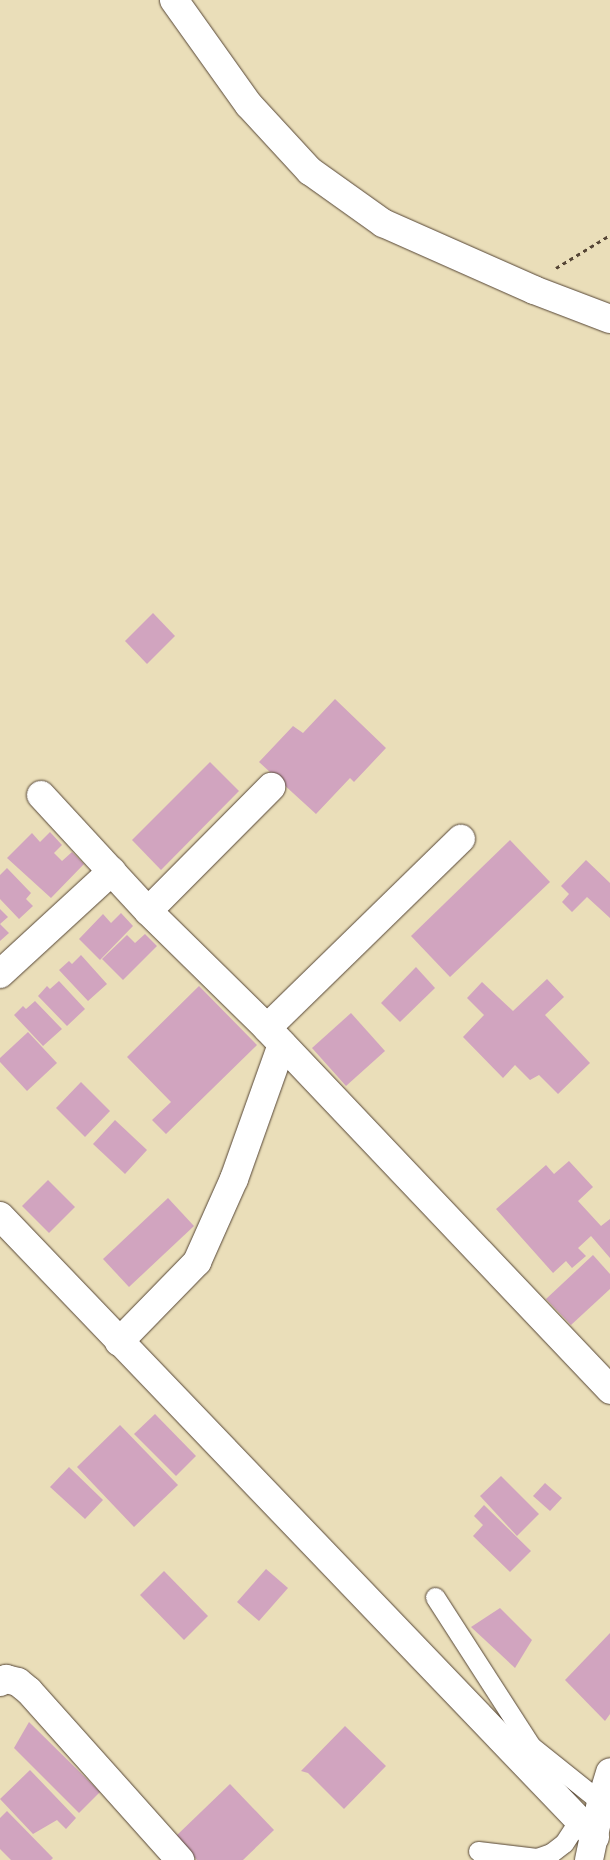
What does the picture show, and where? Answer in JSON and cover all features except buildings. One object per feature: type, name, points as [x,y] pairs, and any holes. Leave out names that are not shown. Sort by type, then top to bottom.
[{"type":"street","points":[[174,0],[249,104],[310,171],[382,223],[610,319]]},
{"type":"street","points":[[148,911],[271,787]]},
{"type":"street","points":[[41,795],[148,911],[274,1036],[610,1390]]},
{"type":"street","points":[[120,1342],[148,1316],[197,1262],[234,1179],[274,1036],[461,839]]},
{"type":"street","points":[[0,974],[112,872]]},
{"type":"street","points":[[0,1216],[587,1839],[610,1772]]},
{"type":"street","points":[[0,1682],[6,1679],[18,1682],[29,1691],[180,1860]]},
{"type":"lane","points":[[435,1597],[531,1746],[601,1802]]},
{"type":"lane","points":[[478,1851],[537,1858],[551,1853],[564,1843],[587,1839]]},
{"type":"path","points":[[546,293],[553,269],[610,235]]}]
